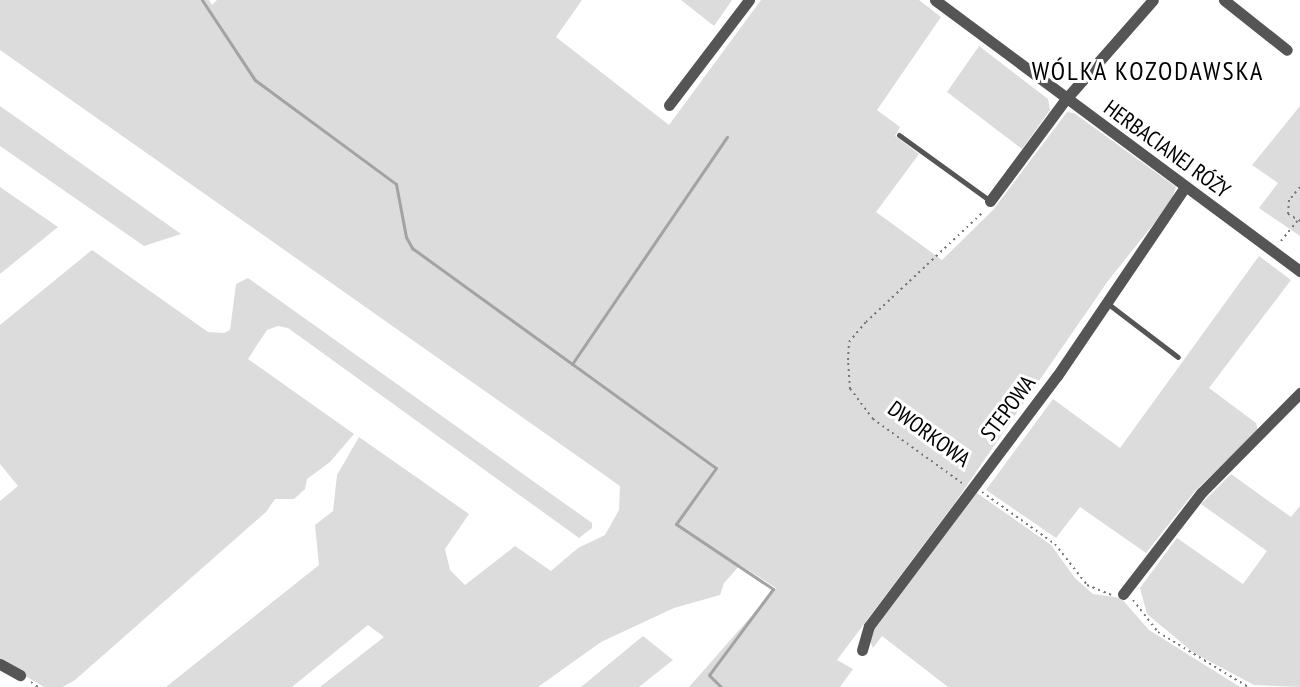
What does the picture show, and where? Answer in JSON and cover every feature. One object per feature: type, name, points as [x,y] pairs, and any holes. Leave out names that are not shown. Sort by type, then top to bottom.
[{"type":"street","points":[[669,105],[749,0]]},
{"type":"street","name":"HERBACIANEJ RÓŻY","points":[[935,0],[1065,100],[1300,271]]},
{"type":"street","points":[[990,201],[1065,100],[1153,0]]},
{"type":"street","points":[[1224,0],[1287,50]]},
{"type":"street","name":"STEPOWA","points":[[862,650],[869,626],[970,488],[1016,431],[1185,187]]},
{"type":"street","points":[[1123,594],[1201,493],[1300,393]]},
{"type":"street","points":[[0,664],[20,675]]},
{"type":"lane","points":[[899,135],[990,201]]},
{"type":"lane","points":[[1106,302],[1178,357]]},
{"type":"path","points":[[1281,241],[1298,221],[1288,214],[1289,205],[1300,187]]},
{"type":"path","name":"DWORKOWA","points":[[990,201],[985,210],[866,322],[849,342],[850,389],[873,419],[1055,544],[1087,585],[1107,595],[1123,594],[1141,609],[1158,632],[1248,687]]},
{"type":"shaded area","points":[[0,0],[209,0],[212,5],[217,0],[582,0],[556,37],[669,125],[761,0],[919,0],[941,17],[877,110],[900,127],[895,136],[919,154],[876,212],[942,260],[993,210],[1067,112],[1074,113],[1176,187],[1171,202],[1108,281],[954,504],[837,660],[853,669],[840,687],[689,687],[776,588],[740,565],[724,583],[720,595],[674,608],[601,642],[538,687],[320,687],[384,637],[368,625],[292,687],[166,687],[319,565],[315,525],[333,511],[337,475],[359,437],[469,514],[445,549],[450,570],[465,585],[515,546],[551,571],[578,548],[605,535],[619,510],[620,486],[0,50]]},
{"type":"shaded area","points":[[681,0],[732,0],[714,26]]},
{"type":"shaded area","points":[[979,46],[1048,99],[1050,110],[1022,149],[947,92]]},
{"type":"shaded area","points":[[0,106],[181,234],[144,246],[0,146]]},
{"type":"shaded area","points":[[1300,106],[1300,236],[1259,208],[1278,183],[1252,165]]},
{"type":"shaded area","points":[[0,187],[58,227],[0,274]]},
{"type":"shaded area","points":[[92,250],[208,332],[224,333],[230,330],[236,284],[248,278],[592,523],[592,528],[579,538],[288,328],[278,326],[267,330],[248,359],[354,434],[330,462],[307,479],[305,489],[294,499],[275,499],[266,512],[75,680],[63,687],[44,687],[0,661],[0,501],[18,486],[0,464],[0,325]]},
{"type":"shaded area","points":[[1259,256],[1291,280],[1209,388],[1256,423],[1258,430],[1195,491],[1146,553],[1080,507],[1056,538],[986,490],[1053,399],[1120,448]]},
{"type":"shaded area","points":[[1231,474],[1291,517],[1300,506],[1300,687],[1254,685],[1194,653],[1147,614],[1140,588],[1177,538],[1243,584],[1267,551],[1201,504]]},
{"type":"shaded area","points":[[977,493],[1051,545],[1075,578],[1093,594],[1121,598],[1149,630],[1240,687],[948,687],[882,636],[873,648],[870,641],[873,625],[970,494]]},
{"type":"shaded area","points":[[643,636],[673,660],[639,687],[581,687]]},
{"type":"waterway","points":[[202,0],[255,80],[396,184],[406,237],[412,248],[716,468],[676,524],[773,589],[709,675],[721,687]]},
{"type":"waterway","points":[[572,364],[727,137]]},
{"type":"district","name":"WÓLKA KOZODAWSKA","points":[[1148,71]]}]
